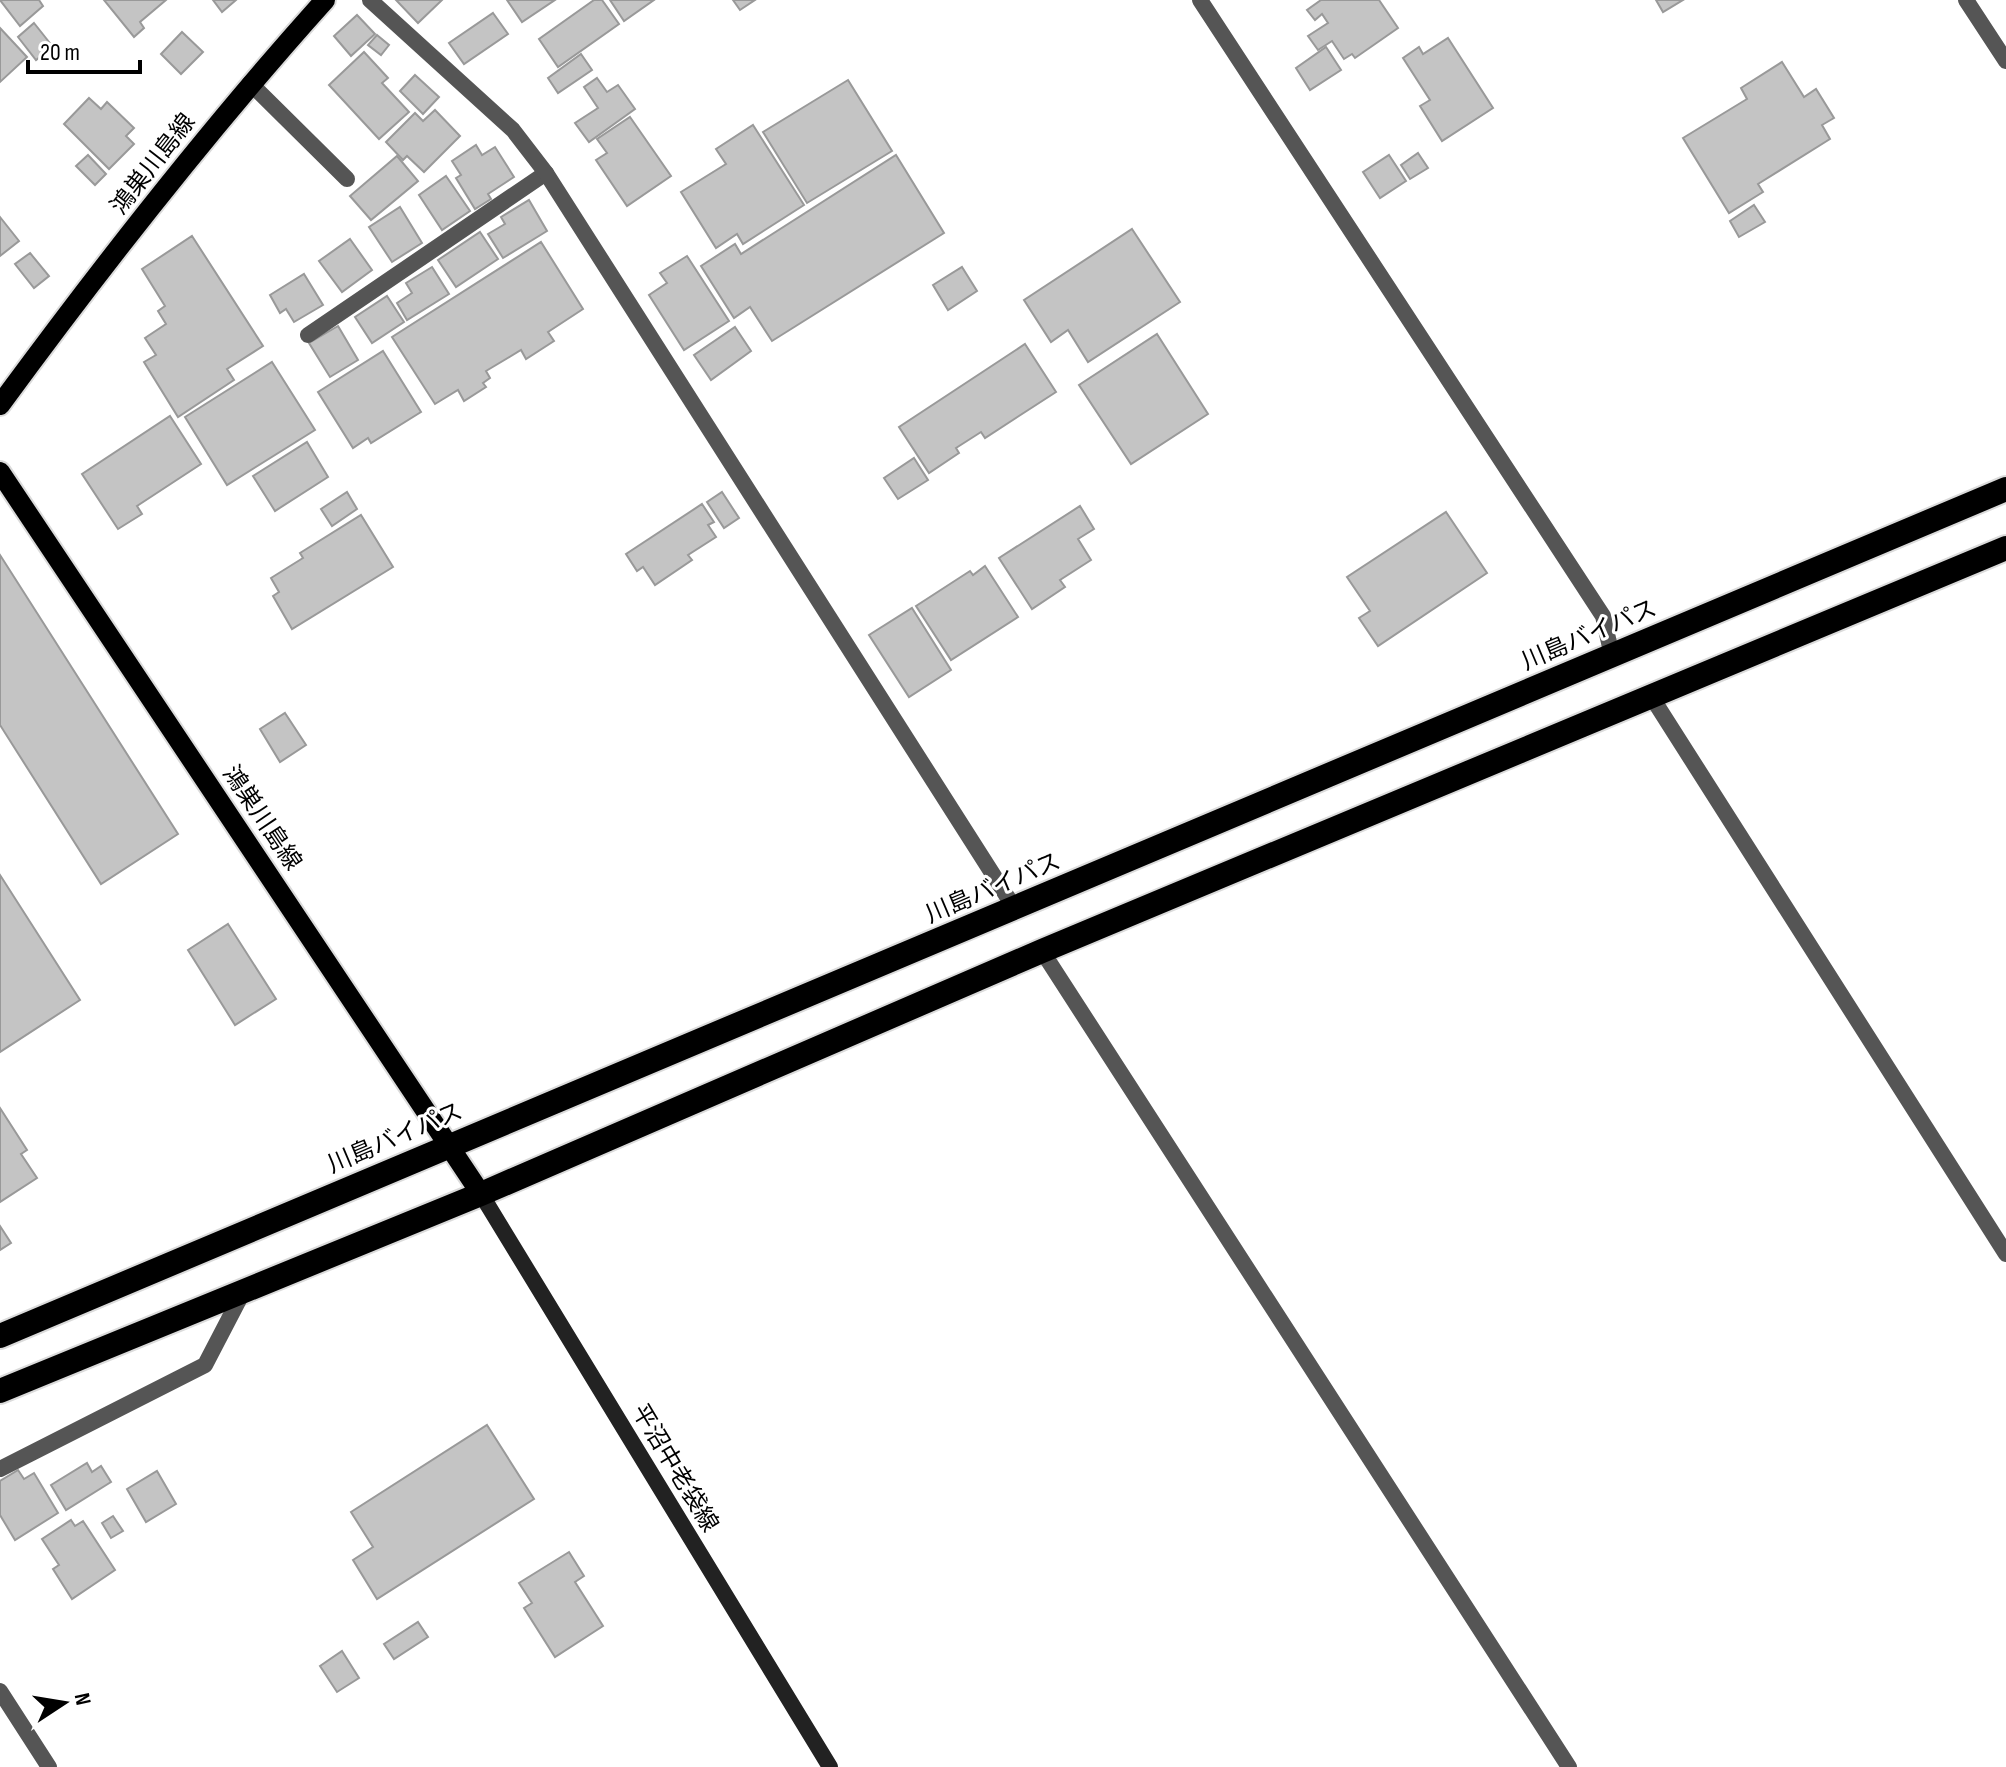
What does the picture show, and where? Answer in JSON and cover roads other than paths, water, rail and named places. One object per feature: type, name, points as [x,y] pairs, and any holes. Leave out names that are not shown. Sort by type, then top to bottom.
[{"type":"highway","name":"川島バイパス","points":[[0,1336],[2006,489]]},
{"type":"highway","points":[[0,1391],[481,1194],[1042,951],[2006,548]]},
{"type":"main road","name":"鴻巣川島線","points":[[0,405],[53,332],[250,83],[325,0]]},
{"type":"main road","name":"鴻巣川島線","points":[[0,472],[481,1194]]},
{"type":"main road","name":"平沼中老袋線","points":[[481,1194],[830,1767]]},
{"type":"street","points":[[370,0],[513,130],[546,173],[1015,909]]},
{"type":"street","points":[[1200,0],[1603,616],[1612,656]]},
{"type":"street","points":[[1966,0],[2006,61]]},
{"type":"street","points":[[250,83],[347,179]]},
{"type":"street","points":[[308,335],[546,173]]},
{"type":"street","points":[[1651,696],[2006,1254]]},
{"type":"street","points":[[1042,951],[1569,1767]]},
{"type":"street","points":[[0,1469],[205,1365],[243,1292]]},
{"type":"street","points":[[0,1691],[49,1767]]}]
